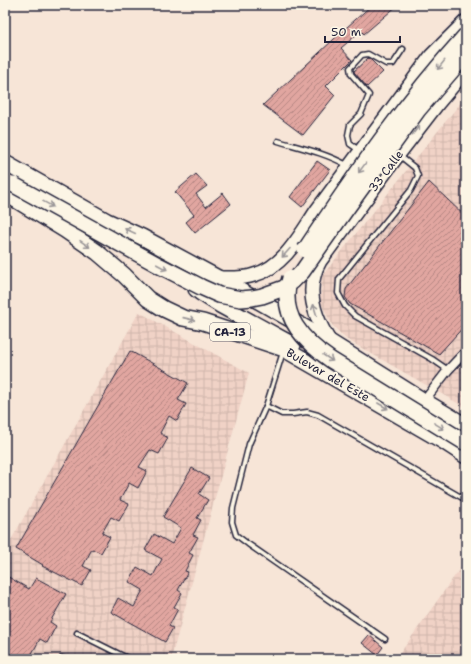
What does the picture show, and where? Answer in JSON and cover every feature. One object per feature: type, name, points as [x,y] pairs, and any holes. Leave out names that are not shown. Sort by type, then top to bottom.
[{"type":"highway","points":[[466,35],[402,112],[328,216],[296,263],[289,280],[287,292],[288,307],[292,319],[303,336],[312,346],[331,360],[466,443]]},
{"type":"highway","points":[[8,186],[160,266],[219,295],[230,298],[252,298],[262,296],[284,288],[302,272],[418,110],[466,54]]},
{"type":"highway","points":[[5,164],[107,220],[199,267],[330,342],[466,426]]},
{"type":"highway","name":"Bulevar del Este","points":[[8,186],[98,252],[148,299],[164,309],[182,318],[203,322],[284,349],[443,441],[466,456]]},
{"type":"highway","points":[[199,267],[194,284],[196,289],[220,305],[305,352],[325,373]]},
{"type":"main road","points":[[218,278],[246,277],[255,275],[263,272],[286,254],[431,56],[466,21]]},
{"type":"main road","name":"33 Calle","points":[[330,342],[320,323],[313,303],[313,276],[320,261],[398,155],[438,103],[466,70]]},
{"type":"main road","points":[[301,235],[325,253]]},
{"type":"street","points":[[424,401],[448,370],[466,351]]},
{"type":"lane","points":[[361,151],[350,144],[348,135],[350,125],[362,114],[369,95],[351,74],[350,68],[362,55],[368,54],[386,64],[393,64],[404,48]]},
{"type":"lane","points":[[278,141],[315,151],[350,166]]},
{"type":"lane","points":[[398,155],[414,168],[418,176],[411,190],[339,279],[338,293],[345,306],[355,316],[432,359],[448,370]]},
{"type":"lane","points":[[284,349],[266,406],[249,444],[233,508],[232,522],[236,535],[385,639]]},
{"type":"lane","points":[[266,406],[282,414],[307,412],[318,415],[466,500]]},
{"type":"lane","points":[[78,633],[129,659]]},
{"type":"shaded area","points":[[466,96],[466,408],[346,339],[332,325],[320,301],[322,276]]},
{"type":"shaded area","points":[[139,312],[249,373],[171,659],[5,659],[5,551]]},
{"type":"shaded area","points":[[466,560],[466,659],[396,659]]},
{"type":"building","points":[[372,5],[398,5],[364,34],[361,31],[341,48],[352,60],[326,86],[335,95],[303,135],[263,105],[347,27]]},
{"type":"building","points":[[368,58],[383,72],[367,87],[354,71]]},
{"type":"building","points":[[317,161],[330,170],[302,207],[290,197]]},
{"type":"building","points":[[196,174],[207,186],[196,194],[206,207],[223,193],[231,204],[195,233],[186,222],[194,215],[175,192]]},
{"type":"building","points":[[429,182],[466,217],[466,324],[439,354],[350,304],[345,297],[346,289]]},
{"type":"building","points":[[130,351],[188,383],[178,400],[186,404],[177,421],[169,416],[160,433],[168,438],[159,454],[150,450],[139,467],[147,471],[138,488],[129,483],[120,500],[129,504],[119,521],[111,517],[102,533],[110,537],[101,553],[92,549],[83,566],[91,570],[82,586],[42,566],[43,565],[16,549]]},
{"type":"building","points":[[192,468],[209,478],[199,494],[208,500],[197,518],[201,520],[193,535],[198,537],[189,553],[193,555],[185,571],[188,572],[178,590],[182,593],[174,607],[178,609],[169,626],[173,628],[165,642],[111,612],[118,598],[134,607],[143,590],[129,582],[137,567],[153,576],[162,559],[145,550],[154,534],[172,544],[181,528],[163,517]]},
{"type":"building","points":[[5,575],[29,589],[36,578],[66,594],[50,622],[56,626],[47,643],[40,639],[29,659],[5,659]]},
{"type":"building","points":[[369,635],[383,647],[377,655],[362,643]]}]
